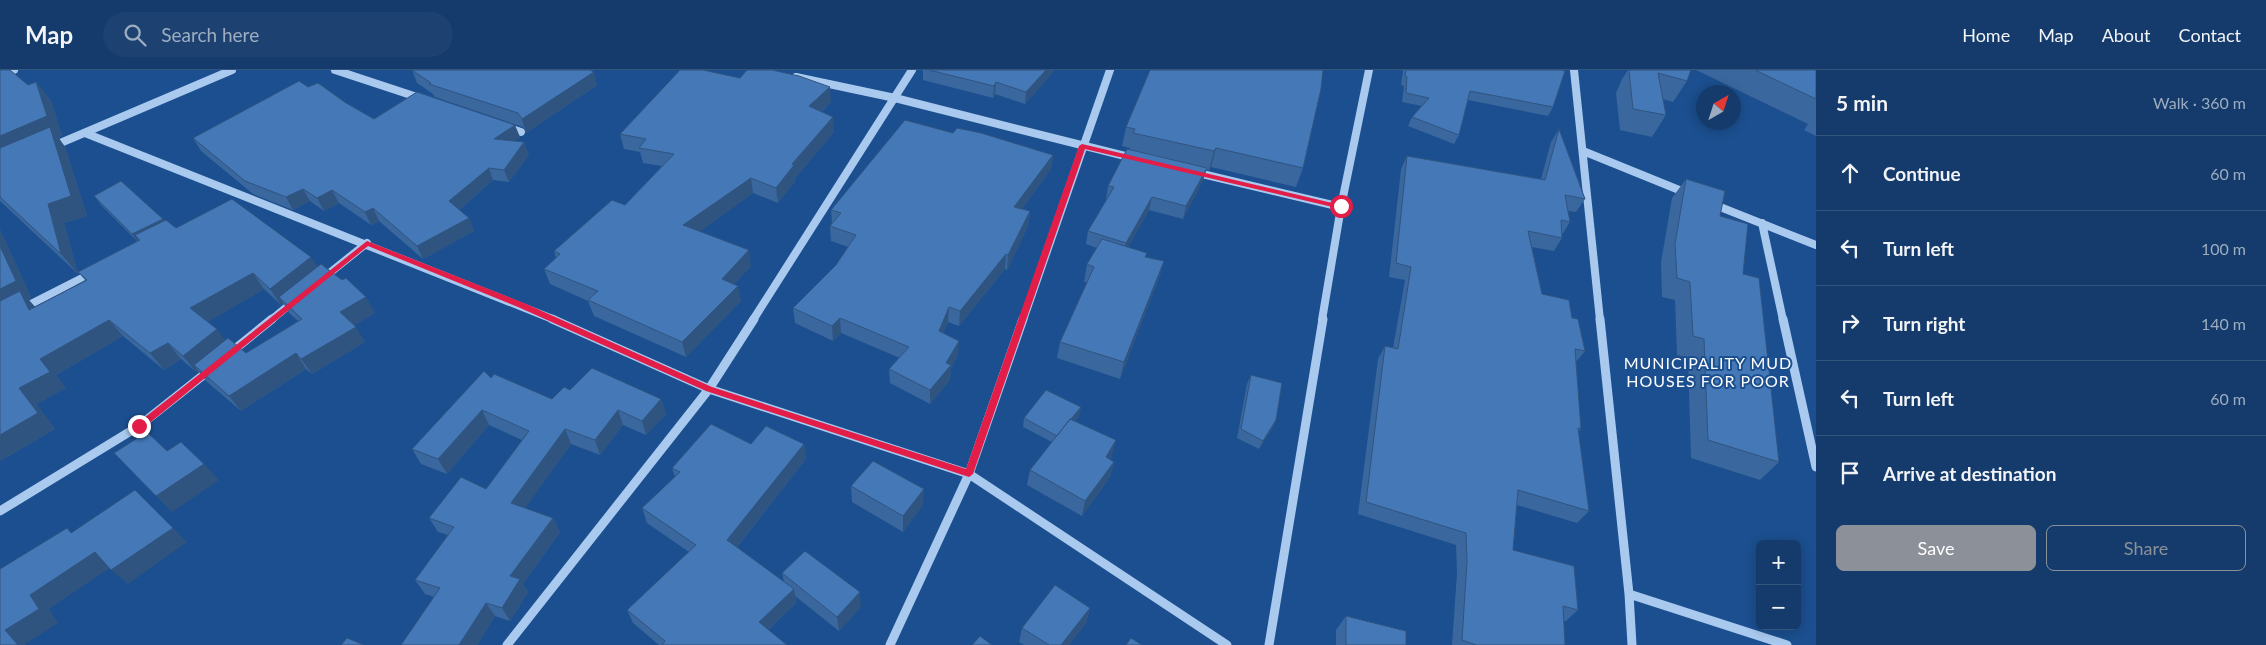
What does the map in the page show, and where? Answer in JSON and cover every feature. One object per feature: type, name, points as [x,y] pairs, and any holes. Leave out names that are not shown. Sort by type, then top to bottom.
[{"type":"street","points":[[0,75],[14,70]]},
{"type":"street","points":[[42,150],[232,70]]},
{"type":"street","points":[[335,70],[428,101]]},
{"type":"street","points":[[507,645],[709,389],[912,70]]},
{"type":"street","points":[[890,645],[969,474],[1110,70]]},
{"type":"street","points":[[1269,645],[1341,206],[1369,70]]},
{"type":"street","points":[[1574,70],[1629,594],[1632,645]]},
{"type":"street","points":[[784,74],[895,98],[1140,160]]},
{"type":"street","points":[[502,126],[521,132]]},
{"type":"street","points":[[85,133],[521,305],[709,389],[969,474],[1227,645]]},
{"type":"street","points":[[1583,151],[1816,245]]},
{"type":"street","points":[[1188,171],[1341,206]]},
{"type":"street","points":[[230,204],[248,196]]},
{"type":"street","points":[[1762,224],[1816,467]]},
{"type":"street","points":[[0,511],[139,426],[367,243]]},
{"type":"street","points":[[18,310],[106,266]]},
{"type":"street","points":[[1629,594],[1787,645]]},
{"type":"building","points":[[0,70],[10,70],[28,85],[36,82],[47,116],[0,136]]},
{"type":"building","points":[[412,70],[590,70],[594,72],[522,119],[518,113],[429,84],[431,83]]},
{"type":"building","points":[[680,70],[703,70],[740,78],[747,70],[772,70],[799,76],[830,87],[809,106],[833,117],[792,164],[794,165],[776,188],[751,178],[683,225],[749,250],[722,279],[738,286],[682,342],[588,300],[598,291],[544,269],[560,254],[554,251],[612,200],[625,205],[674,154],[639,148],[646,139],[620,134]]},
{"type":"building","points":[[929,70],[1046,70],[1026,92],[996,82],[994,86]]},
{"type":"building","points":[[1150,70],[1323,70],[1321,89],[1303,168],[1216,148],[1214,151],[1133,133],[1135,129],[1126,127]]},
{"type":"building","points":[[1406,70],[1565,71],[1553,107],[1470,91],[1459,135],[1412,117],[1429,98],[1406,93]]},
{"type":"building","points":[[1630,70],[1691,70],[1687,81],[1658,73],[1666,115],[1633,109]]},
{"type":"building","points":[[1755,70],[1816,70],[1816,99]]},
{"type":"building","points":[[299,81],[308,87],[318,83],[346,103],[374,119],[417,92],[515,125],[494,139],[524,142],[504,170],[489,168],[449,201],[469,218],[417,246],[373,208],[365,212],[332,190],[317,198],[303,189],[286,197],[245,181],[193,138]]},
{"type":"building","points":[[905,120],[953,133],[957,128],[981,133],[1053,155],[1014,207],[1030,211],[1008,255],[1006,254],[960,311],[949,307],[939,331],[959,341],[946,363],[951,365],[930,390],[889,369],[909,347],[840,318],[832,326],[793,308],[836,265],[856,235],[830,226],[841,213],[831,210]]},
{"type":"building","points":[[50,127],[71,196],[48,204],[61,254],[0,197],[0,148]]},
{"type":"building","points":[[1559,129],[1585,199],[1565,195],[1570,222],[1561,220],[1562,238],[1528,231],[1542,294],[1569,300],[1572,318],[1578,319],[1585,351],[1575,349],[1581,429],[1578,428],[1589,511],[1518,490],[1513,550],[1574,566],[1578,610],[1563,606],[1565,645],[1476,645],[1462,640],[1467,561],[1466,533],[1366,502],[1385,346],[1398,349],[1411,267],[1396,263],[1407,156],[1545,180]]},
{"type":"building","points":[[1127,149],[1207,168],[1186,206],[1152,197],[1126,243],[1088,231],[1114,187],[1108,186]]},
{"type":"building","points":[[1686,179],[1725,191],[1720,216],[1748,224],[1743,274],[1759,278],[1779,462],[1708,440],[1704,339],[1693,336],[1690,282],[1677,278],[1675,244]]},
{"type":"building","points":[[121,181],[163,219],[132,234],[94,196]]},
{"type":"building","points":[[232,199],[311,257],[270,289],[253,273],[190,308],[217,329],[183,356],[168,343],[150,353],[109,320],[40,359],[50,372],[19,388],[38,413],[0,435],[0,301],[20,291],[29,310],[87,280],[78,272],[140,240],[135,235],[166,220],[176,228]]},
{"type":"building","points":[[1102,239],[1147,253],[1145,257],[1164,261],[1124,362],[1060,342],[1094,267],[1087,264]]},
{"type":"building","points":[[0,246],[16,281],[0,289]]},
{"type":"building","points":[[321,264],[342,280],[346,278],[366,297],[340,312],[356,327],[301,359],[296,353],[229,396],[194,365],[228,338],[246,353],[302,319],[279,297]]},
{"type":"building","points":[[592,368],[661,399],[642,421],[618,410],[595,440],[565,429],[511,503],[553,518],[510,576],[520,579],[502,608],[486,603],[459,645],[401,645],[440,588],[415,580],[454,527],[429,518],[461,477],[486,489],[529,431],[482,410],[438,459],[412,449],[484,371],[491,378],[494,374],[552,399],[564,387],[570,390]]},
{"type":"building","points":[[1251,375],[1282,383],[1276,420],[1263,441],[1241,429]]},
{"type":"building","points":[[1046,390],[1081,407],[1057,436],[1024,418]]},
{"type":"building","points":[[1070,419],[1116,440],[1106,457],[1114,462],[1085,501],[1030,470]]},
{"type":"building","points":[[711,424],[751,444],[766,426],[804,444],[727,540],[794,589],[759,622],[787,645],[662,645],[665,641],[627,610],[696,545],[642,508],[680,472],[672,468]]},
{"type":"building","points":[[147,432],[167,451],[181,442],[204,464],[156,496],[114,453]]},
{"type":"building","points":[[873,461],[924,489],[903,516],[851,486]]},
{"type":"building","points":[[135,490],[173,528],[111,570],[95,552],[30,595],[39,609],[5,630],[18,645],[0,645],[0,569],[67,528],[71,533]]},
{"type":"building","points":[[805,551],[860,592],[837,617],[782,573]]},
{"type":"building","points":[[1055,585],[1090,608],[1061,645],[1049,645],[1022,628]]},
{"type":"building","points":[[1346,616],[1406,631],[1406,645],[1346,645]]},
{"type":"building","points":[[980,636],[992,645],[972,645]]},
{"type":"building","points":[[347,638],[364,645],[341,645]]},
{"type":"building","points":[[1131,638],[1142,645],[1126,645]]},
{"type":"district","name":"MUNICIPALITY MUD HOUSES FOR POOR","points":[[1708,371]]},
{"type":"route","points":[[139,426],[367,243],[521,305],[709,389],[969,474],[1082,146],[1341,206]]}]
